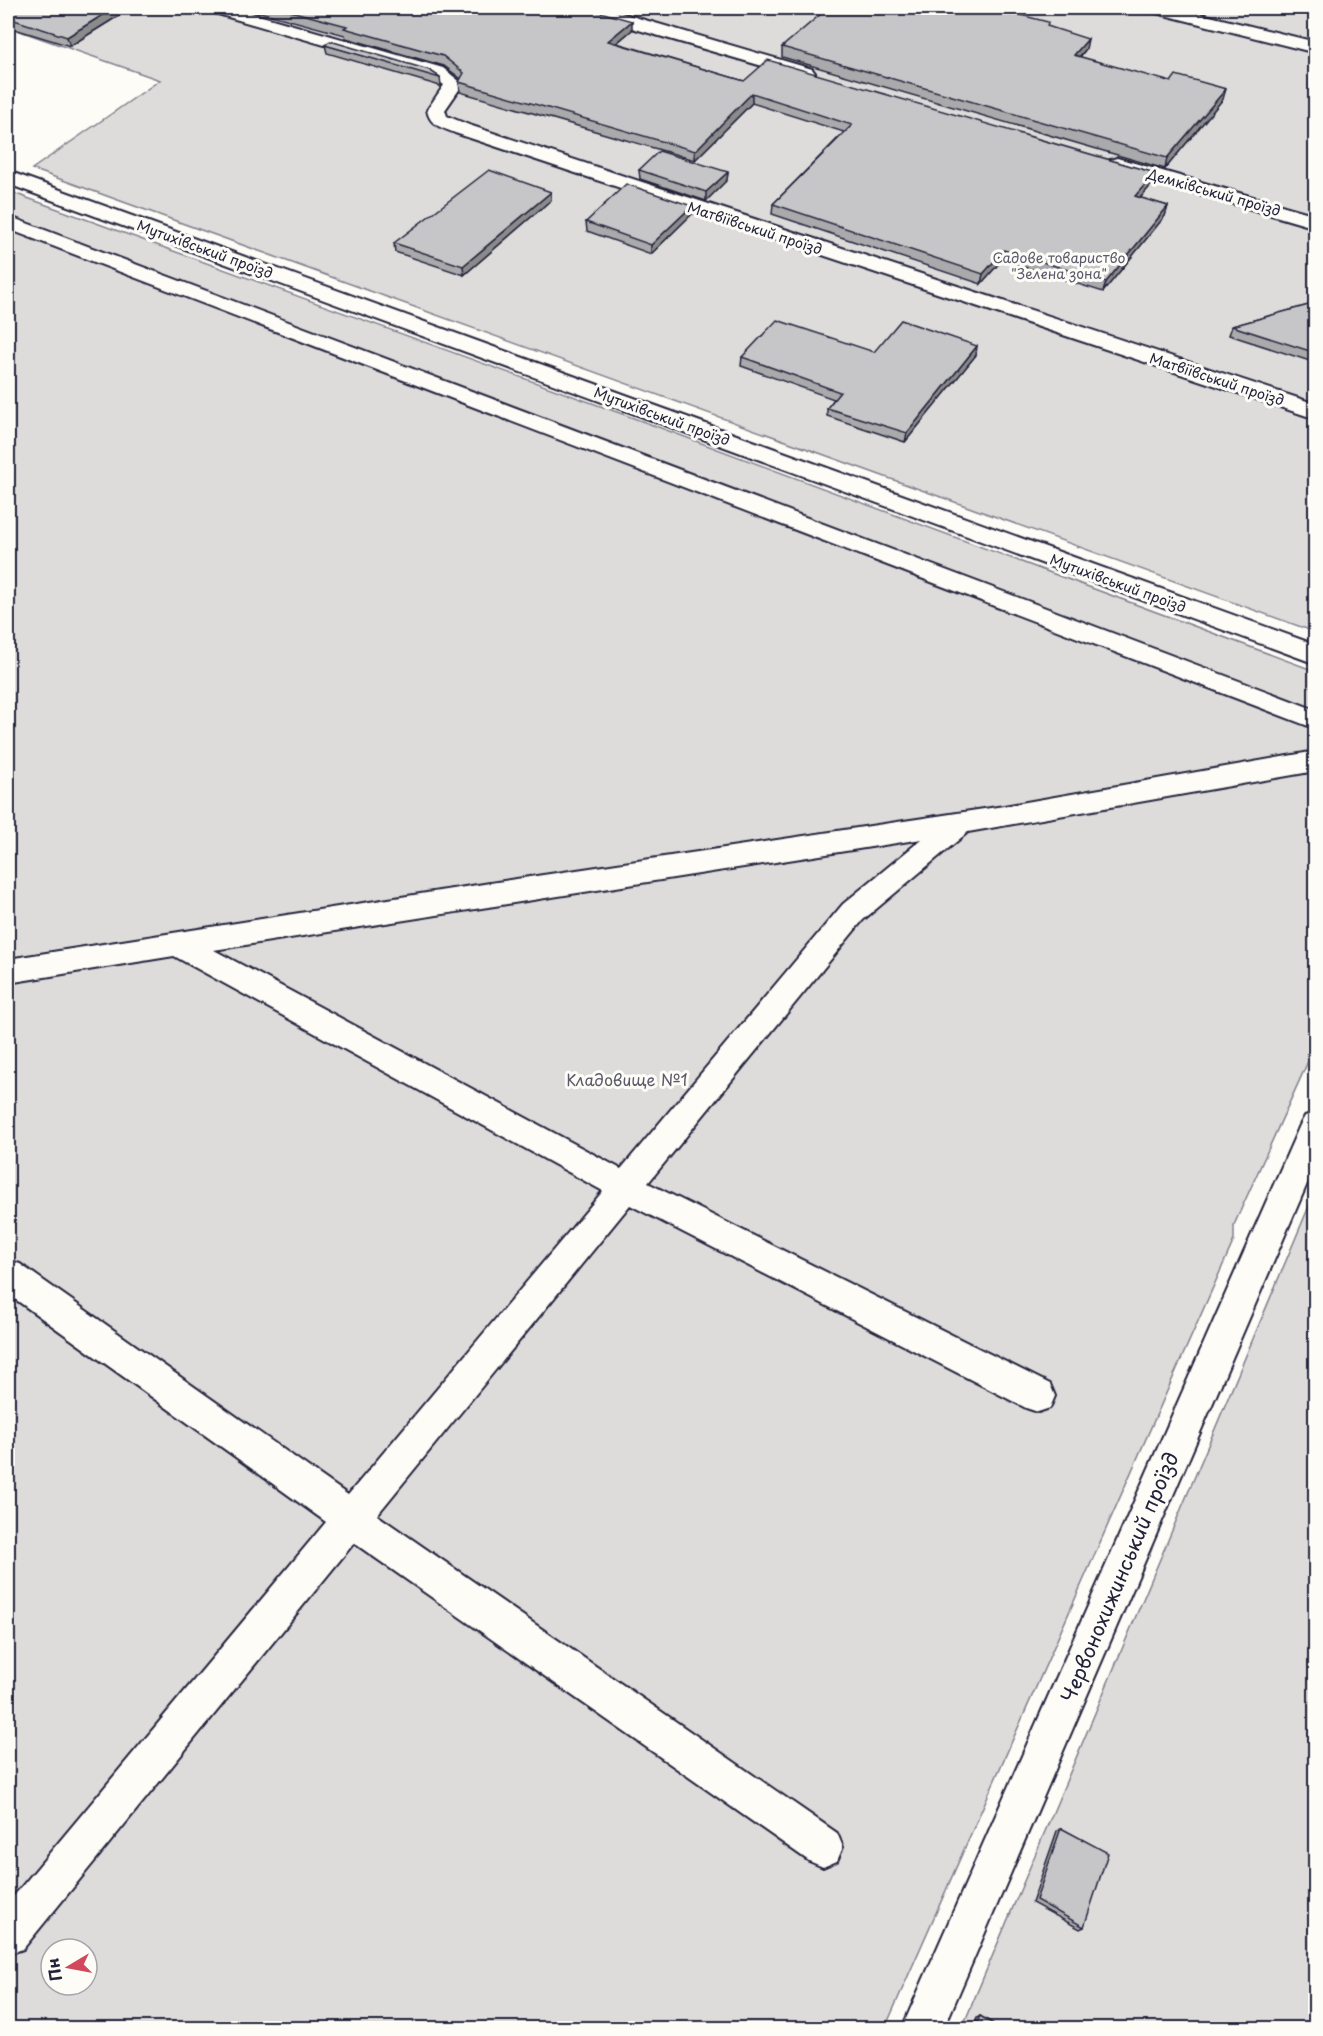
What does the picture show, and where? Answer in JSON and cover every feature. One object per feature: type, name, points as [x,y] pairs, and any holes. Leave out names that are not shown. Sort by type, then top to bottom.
[{"type":"lane","name":"Матвіївський проїзд","points":[[217,8],[437,72],[454,84],[436,110],[438,119],[462,129],[640,190],[1316,412]]},
{"type":"lane","points":[[595,8],[600,12],[827,79]]},
{"type":"lane","points":[[1158,8],[1316,48]]},
{"type":"lane","name":"Демківський проїзд","points":[[1100,159],[1316,222]]},
{"type":"lane","name":"Мутихівський проїзд","points":[[8,177],[1316,655]]},
{"type":"lane","points":[[8,222],[1316,720]]},
{"type":"lane","points":[[8,971],[961,822],[1316,761]]},
{"type":"lane","points":[[8,1934],[853,912],[961,822]]},
{"type":"lane","points":[[176,943],[625,1187],[1038,1396]]},
{"type":"lane","name":"Червонохижинський проїзд","points":[[923,2028],[1316,1125]]},
{"type":"lane","points":[[8,1275],[350,1518],[823,1847]]},
{"type":"green space","name":"Садове товариство \"Зелена зона\"","points":[[8,8],[1315,8],[1315,632],[32,169],[160,80],[8,27]]},
{"type":"green space","name":"Кладовище №1","points":[[8,191],[650,424],[1315,671],[1315,1046],[1234,1225],[1234,1240],[885,2028],[8,2028]]},
{"type":"green space","points":[[1315,1192],[1315,2028],[962,2028]]},
{"type":"building","points":[[8,8],[114,8],[67,37],[8,18]]},
{"type":"building","points":[[279,8],[591,8],[632,21],[608,41],[744,81],[768,60],[1155,173],[1135,196],[1168,206],[1106,282],[1004,250],[983,274],[773,204],[852,125],[752,93],[695,151],[459,82],[464,73],[443,56],[344,28],[347,26]]},
{"type":"building","points":[[828,8],[993,8],[1048,22],[1047,26],[1088,39],[1074,55],[1171,82],[1176,75],[1226,89],[1167,158],[782,47]]},
{"type":"building","points":[[330,41],[429,70],[440,78],[325,45]]},
{"type":"building","points":[[659,151],[728,172],[706,192],[639,170]]},
{"type":"building","points":[[489,170],[551,192],[463,266],[394,243]]},
{"type":"building","points":[[626,184],[692,206],[651,245],[586,222]]},
{"type":"building","points":[[1316,303],[1316,353],[1232,326]]},
{"type":"building","points":[[777,320],[874,352],[901,320],[977,346],[907,433],[827,408],[840,392],[742,357]]},
{"type":"building","points":[[1061,1828],[1108,1853],[1084,1927],[1036,1900]]},
{"type":"building","points":[[980,2016],[1000,2028],[975,2028]]}]
